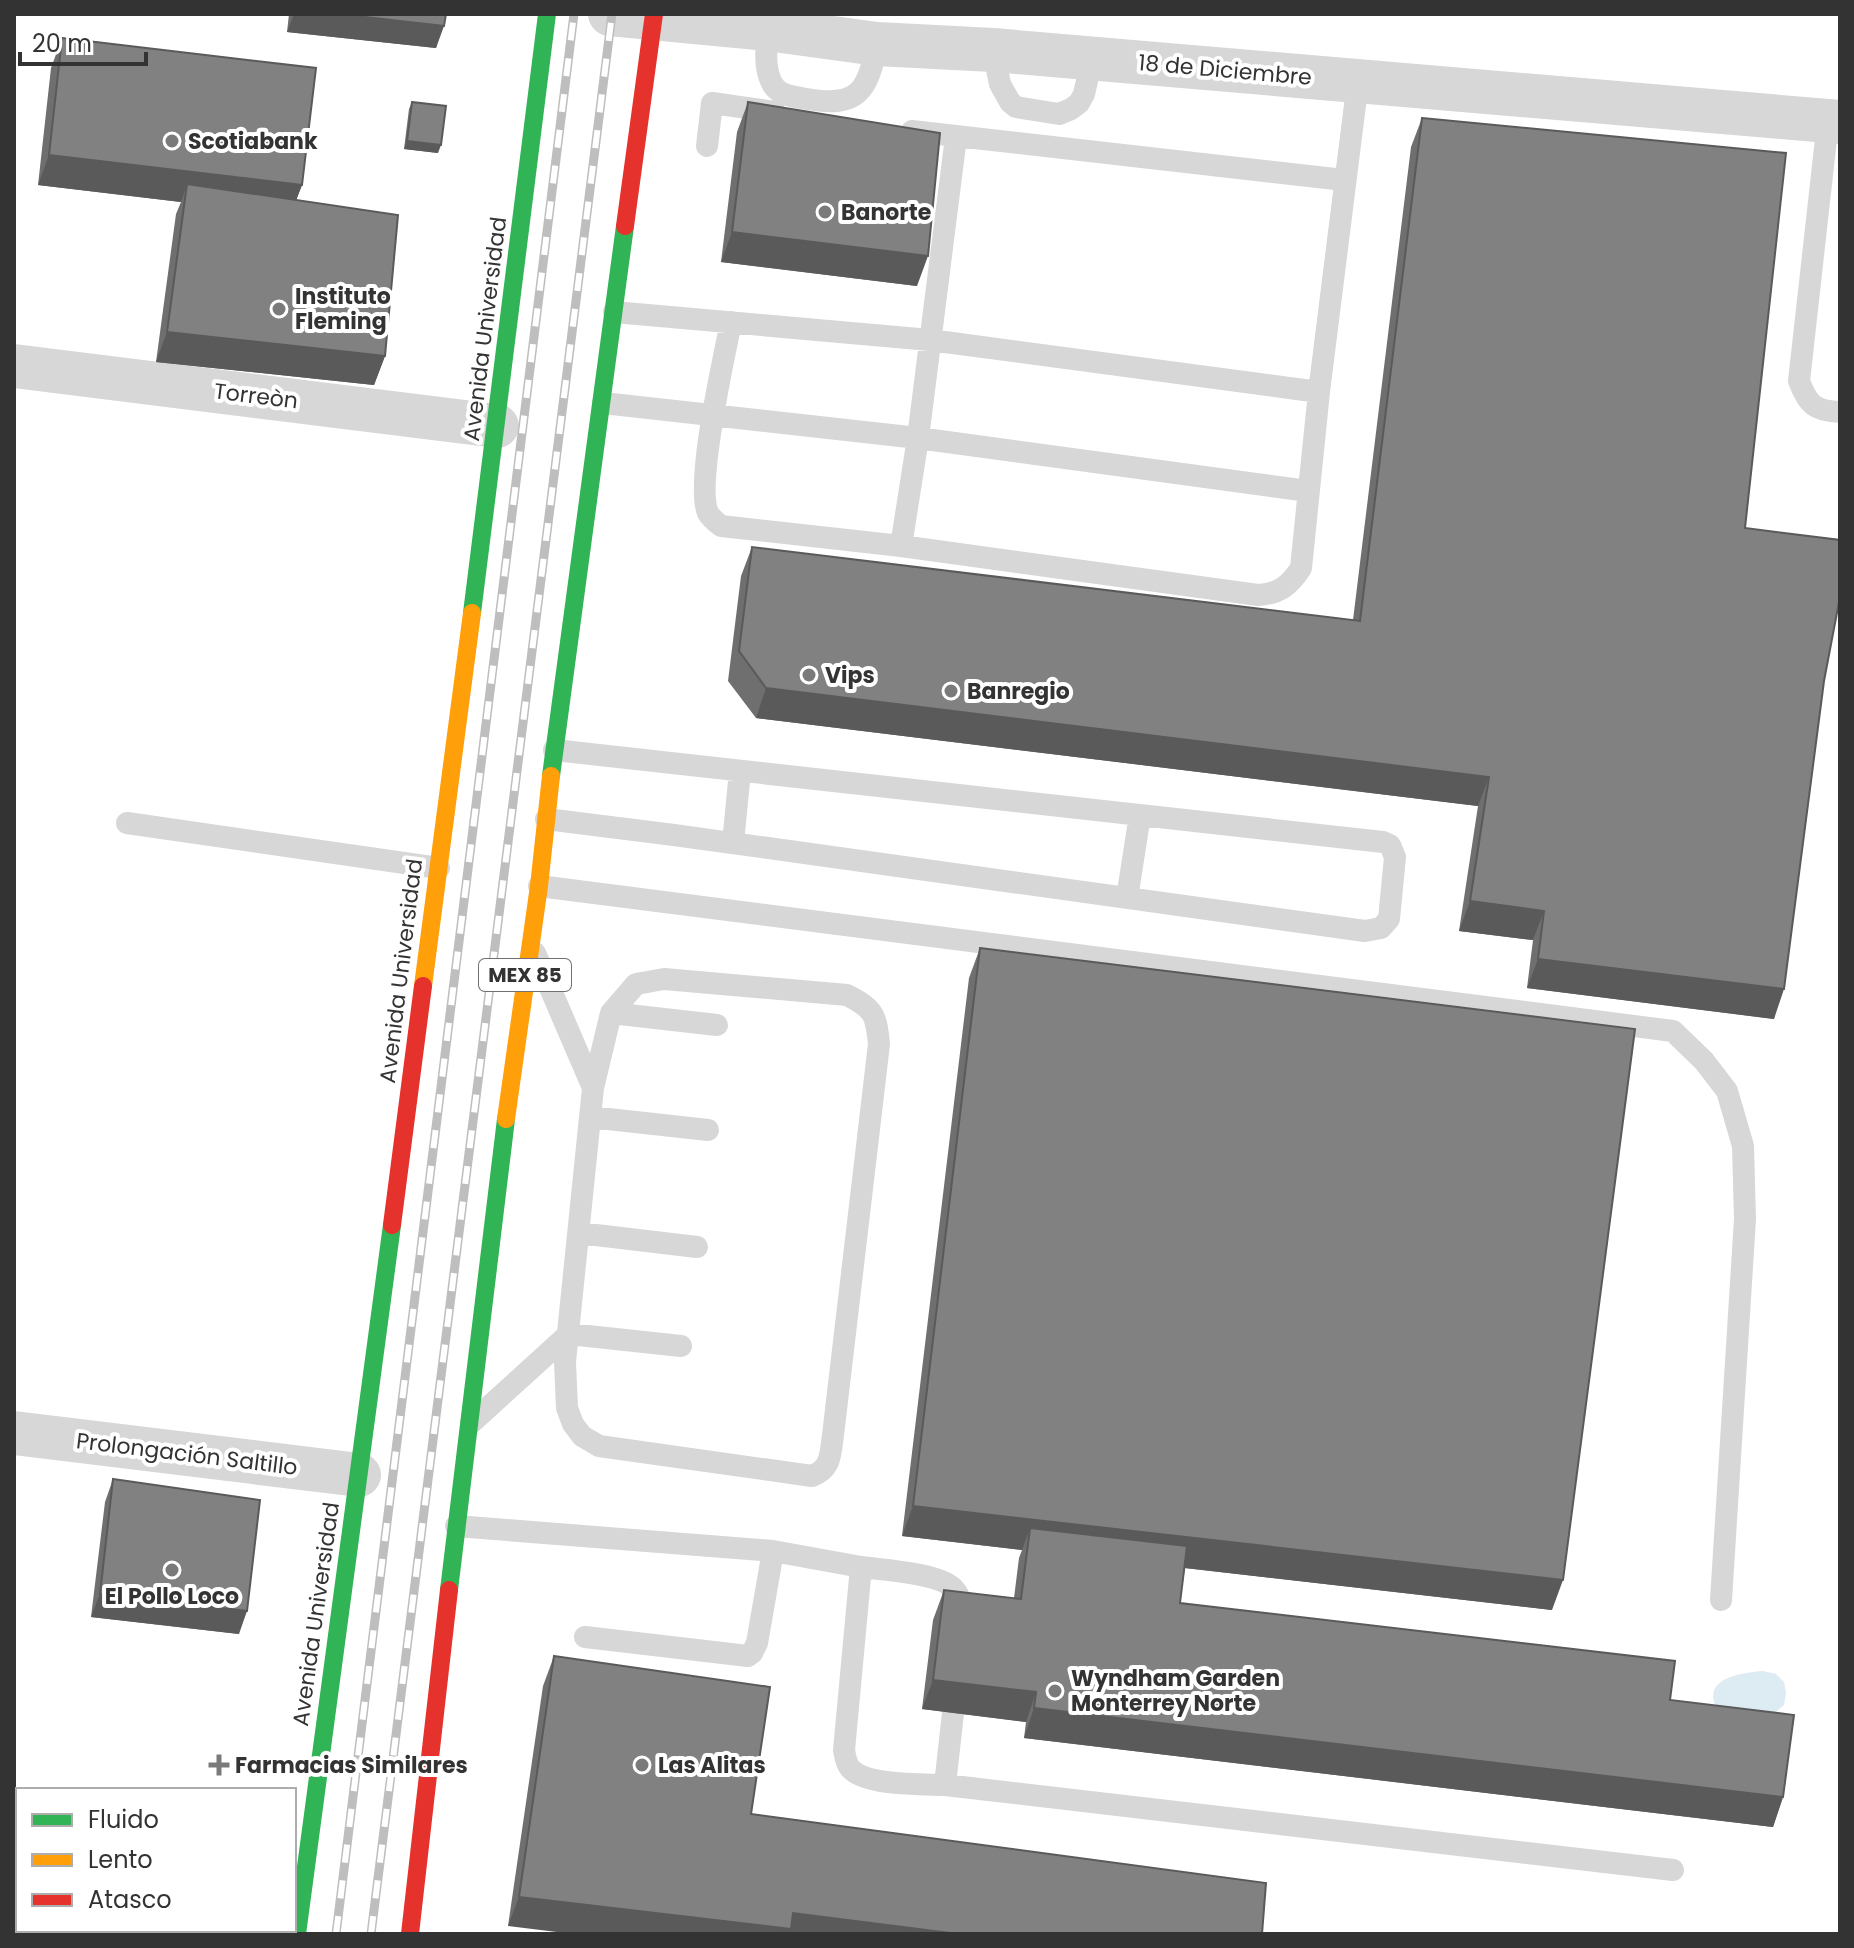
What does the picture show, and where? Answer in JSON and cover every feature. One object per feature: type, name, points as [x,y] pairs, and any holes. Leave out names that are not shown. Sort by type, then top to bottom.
[{"type":"highway","name":"Avenida Universidad","points":[[297,1934],[302,1842],[359,1475],[497,426],[547,14]]},
{"type":"highway","name":"MEX 85","points":[[410,1934],[456,1526],[554,750],[654,16]]},
{"type":"street","name":"18 de Diciembre","points":[[610,14],[654,16],[877,44],[993,50],[1834,122]]},
{"type":"street","name":"Torreòn","points":[[14,366],[497,426]]},
{"type":"street","name":"Prolongación Saltillo","points":[[14,1433],[359,1475]]},
{"type":"lane","points":[[767,29],[767,66],[775,88],[788,95],[824,102],[847,100],[855,95],[871,73],[877,44]]},
{"type":"lane","points":[[993,50],[1000,84],[1010,102],[1016,107],[1059,114],[1079,103],[1092,59]]},
{"type":"lane","points":[[731,322],[704,483],[707,511],[721,526],[901,546],[1258,595],[1272,594],[1292,582],[1301,568],[1319,392],[1358,81]]},
{"type":"lane","points":[[707,146],[712,103],[849,123]]},
{"type":"lane","points":[[1834,122],[1817,224],[1799,381],[1806,399],[1822,411],[1840,412]]},
{"type":"lane","points":[[895,129],[1344,180]]},
{"type":"lane","points":[[901,546],[918,438],[956,137]]},
{"type":"lane","points":[[1817,224],[1840,226]]},
{"type":"lane","points":[[614,312],[930,340],[1319,392]]},
{"type":"lane","points":[[603,403],[918,438],[1308,491]]},
{"type":"lane","points":[[546,819],[1365,931],[1381,928],[1389,919],[1395,857],[1390,845],[1383,842],[554,750]]},
{"type":"lane","points":[[733,843],[740,771]]},
{"type":"lane","points":[[1127,898],[1140,815]]},
{"type":"lane","points":[[127,823],[439,868]]},
{"type":"lane","points":[[539,886],[1673,1031],[1704,1061],[1727,1091],[1743,1146],[1745,1219],[1721,1600]]},
{"type":"lane","points":[[530,941],[593,1088]]},
{"type":"lane","points":[[664,979],[847,995],[865,1005],[874,1016],[879,1044],[835,1419],[828,1461],[821,1473],[812,1476],[599,1446],[582,1436],[573,1424],[567,1408],[565,1362],[593,1088],[611,1013],[636,984],[664,979]]},
{"type":"lane","points":[[611,1013],[717,1025]]},
{"type":"lane","points":[[590,1117],[708,1130]]},
{"type":"lane","points":[[579,1233],[697,1247]]},
{"type":"lane","points":[[470,1423],[569,1334],[681,1346]]},
{"type":"lane","points":[[456,1526],[773,1551],[938,1579],[952,1586],[961,1598],[966,1624]]},
{"type":"lane","points":[[585,1637],[748,1656],[757,1643],[773,1551]]},
{"type":"lane","points":[[861,1567],[844,1750],[850,1768],[858,1775],[872,1780],[945,1785],[1673,1870]]},
{"type":"lane","points":[[945,1785],[953,1713]]},
{"type":"shaded area","points":[[1763,1671],[1776,1674],[1784,1682],[1784,1705],[1773,1714],[1719,1713],[1714,1702],[1717,1685],[1733,1676]]},
{"type":"building","points":[[339,14],[446,14],[444,26]]},
{"type":"building","name":"Scotiabank","points":[[62,38],[316,68],[302,185],[49,155]]},
{"type":"building","points":[[412,102],[446,106],[441,145],[407,141]]},
{"type":"building","name":"Banorte","points":[[748,102],[940,133],[928,256],[732,232]]},
{"type":"building","points":[[1422,118],[1786,153],[1745,528],[1840,540],[1840,597],[1824,681],[1784,989],[1538,959],[1544,911],[1470,901],[1489,777],[766,688],[739,651],[752,547],[1360,621]]},
{"type":"building","points":[[187,184],[398,215],[385,356],[167,332]]},
{"type":"building","points":[[980,948],[1635,1029],[1563,1580],[913,1506]]},
{"type":"building","name":"El Pollo Loco","points":[[113,1479],[260,1500],[247,1611],[100,1594]]},
{"type":"building","points":[[1030,1528],[1187,1546],[1180,1603],[1675,1661],[1670,1700],[1794,1715],[1783,1797],[1034,1708],[1036,1692],[933,1680],[944,1590],[1021,1599]]},
{"type":"building","points":[[554,1656],[770,1687],[751,1814],[1266,1883],[1262,1934],[958,1934],[793,1913],[791,1929],[519,1897]]},
{"type":"railway","points":[[336,1934],[574,14]]},
{"type":"railway","points":[[371,1934],[612,14]]},
{"type":"traffic: fast","points":[[472,613],[547,14]]},
{"type":"traffic: fast","points":[[551,776],[625,226]]},
{"type":"traffic: fast","points":[[449,1590],[506,1119]]},
{"type":"traffic: fast","points":[[297,1934],[392,1225]]},
{"type":"traffic: slow","points":[[423,986],[472,613]]},
{"type":"traffic: slow","points":[[506,1119],[539,886],[551,776]]},
{"type":"traffic: jam","points":[[625,226],[654,14]]},
{"type":"traffic: jam","points":[[392,1225],[423,986]]},
{"type":"traffic: jam","points":[[410,1934],[449,1590]]},
{"type":"place","name":"Scotiabank","points":[[172,141]]},
{"type":"place","name":"Banorte","points":[[825,212]]},
{"type":"place","name":"Instituto Fleming","points":[[279,309]]},
{"type":"place","name":"Vips","points":[[809,675]]},
{"type":"place","name":"Banregio","points":[[951,691]]},
{"type":"place","name":"El Pollo Loco","points":[[172,1570]]},
{"type":"place","name":"Wyndham Garden Monterrey Norte","points":[[1055,1691]]},
{"type":"place","name":"Farmacias Similares","points":[[219,1765]]},
{"type":"place","name":"Las Alitas","points":[[642,1765]]}]
